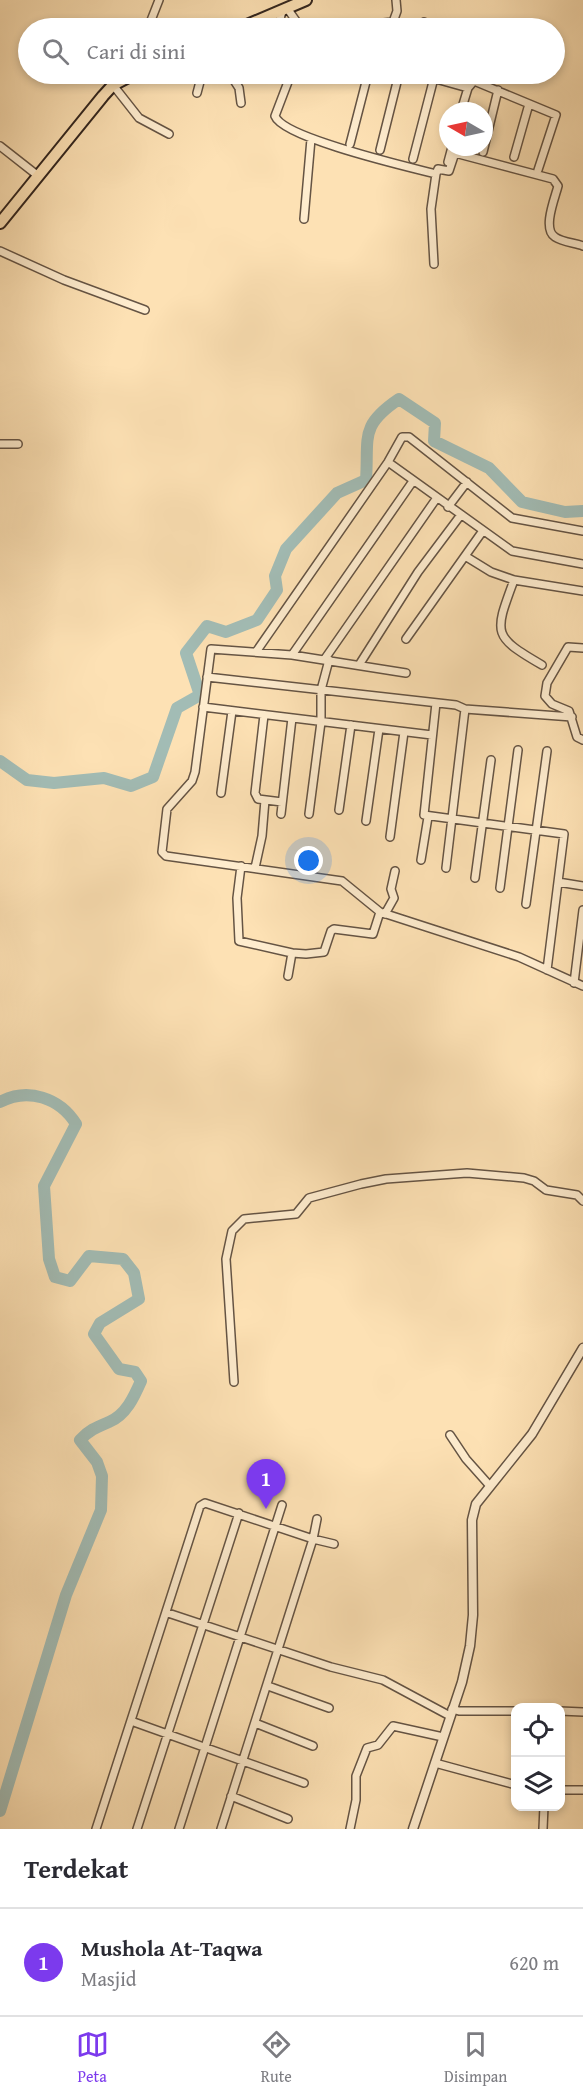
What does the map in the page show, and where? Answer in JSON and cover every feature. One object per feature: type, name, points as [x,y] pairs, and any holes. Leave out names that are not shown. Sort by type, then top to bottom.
[{"type":"main road","points":[[264,18],[306,0]]},
{"type":"main road","points":[[0,223],[37,175],[114,85]]},
{"type":"street","points":[[152,18],[159,0]]},
{"type":"street","points":[[394,18],[397,11],[396,0]]},
{"type":"street","points":[[282,18],[285,9],[293,18]]},
{"type":"street","points":[[197,93],[199,84]]},
{"type":"street","points":[[236,84],[241,103]]},
{"type":"street","points":[[287,84],[275,119],[311,139],[436,174]]},
{"type":"street","points":[[350,144],[365,84]]},
{"type":"street","points":[[380,150],[396,84]]},
{"type":"street","points":[[413,159],[432,84]]},
{"type":"street","points":[[457,84],[468,88]]},
{"type":"street","points":[[464,102],[471,84]]},
{"type":"street","points":[[482,84],[556,115],[538,170]]},
{"type":"street","points":[[114,85],[139,118],[169,134]]},
{"type":"street","points":[[493,111],[498,90]]},
{"type":"street","points":[[514,157],[529,104]]},
{"type":"street","points":[[304,219],[311,139]]},
{"type":"street","points":[[0,146],[37,175]]},
{"type":"street","points":[[434,264],[431,209],[436,174],[438,169],[449,171],[455,153],[553,179],[558,186],[549,225],[550,232],[555,237],[583,246]]},
{"type":"street","points":[[448,162],[450,156]]},
{"type":"street","points":[[0,251],[64,280],[145,310]]},
{"type":"street","points":[[256,652],[388,462],[399,439],[409,437],[512,518],[583,531]]},
{"type":"street","points":[[0,444],[18,444]]},
{"type":"street","points":[[388,462],[436,499],[512,551],[583,564]]},
{"type":"street","points":[[292,656],[413,481]]},
{"type":"street","points":[[448,507],[467,482]]},
{"type":"street","points":[[309,814],[321,722],[321,690],[326,660],[436,499]]},
{"type":"street","points":[[359,664],[418,572],[460,516]]},
{"type":"street","points":[[406,639],[482,532]]},
{"type":"street","points":[[465,556],[491,572],[514,580],[583,591]]},
{"type":"street","points":[[514,580],[500,618],[502,636],[509,646],[542,666]]},
{"type":"street","points":[[583,648],[568,647],[546,688],[548,700],[566,709],[572,717],[577,736],[583,740]]},
{"type":"street","points":[[406,673],[359,664],[214,648],[210,651],[195,772],[192,781],[167,809],[162,852],[166,856],[342,881],[382,913],[519,957],[583,986]]},
{"type":"street","points":[[207,677],[436,703],[465,709],[572,717]]},
{"type":"street","points":[[436,703],[424,816],[564,834],[547,970]]},
{"type":"street","points":[[203,707],[432,735]]},
{"type":"street","points":[[446,868],[465,709]]},
{"type":"street","points":[[221,793],[232,711]]},
{"type":"street","points":[[264,715],[255,793],[258,799],[282,802]]},
{"type":"street","points":[[281,814],[292,718]]},
{"type":"street","points":[[339,810],[351,725]]},
{"type":"street","points":[[366,821],[379,729]]},
{"type":"street","points":[[390,837],[404,732]]},
{"type":"street","points":[[500,888],[518,750]]},
{"type":"street","points":[[526,904],[547,751]]},
{"type":"street","points":[[475,878],[491,760]]},
{"type":"street","points":[[255,868],[262,836],[265,800]]},
{"type":"street","points":[[421,860],[428,817]]},
{"type":"street","points":[[241,866],[237,898],[239,941],[306,954],[324,952],[331,931],[334,929],[373,934],[382,913],[394,898],[391,889],[395,871]]},
{"type":"street","points":[[558,882],[583,886]]},
{"type":"street","points":[[574,983],[583,910]]},
{"type":"street","points":[[288,976],[292,953]]},
{"type":"street","points":[[234,1382],[226,1259],[232,1231],[244,1219],[296,1214],[309,1198],[386,1179],[467,1173],[524,1178],[534,1181],[546,1190],[578,1195],[583,1201]]},
{"type":"street","points":[[413,1829],[462,1682],[472,1631],[473,1512],[490,1486],[532,1434],[583,1348]]},
{"type":"street","points":[[450,1435],[466,1459],[490,1486]]},
{"type":"street","points":[[96,1829],[202,1503],[334,1544]]},
{"type":"street","points":[[178,1829],[242,1636],[282,1505]]},
{"type":"street","points":[[137,1829],[239,1513]]},
{"type":"street","points":[[220,1829],[268,1686],[317,1520]]},
{"type":"street","points":[[168,1612],[332,1667],[383,1680],[451,1712],[511,1711]]},
{"type":"street","points":[[268,1686],[329,1707]]},
{"type":"street","points":[[565,1711],[583,1712]]},
{"type":"street","points":[[131,1721],[243,1759],[304,1783]]},
{"type":"street","points":[[255,1723],[313,1746]]},
{"type":"street","points":[[350,1829],[356,1800],[356,1776],[367,1748],[378,1745],[393,1726],[443,1737]]},
{"type":"street","points":[[435,1763],[511,1784]]},
{"type":"street","points":[[565,1790],[583,1790]]},
{"type":"street","points":[[231,1796],[288,1819]]},
{"type":"street","points":[[543,1829],[544,1811]]},
{"type":"waterway","points":[[0,761],[27,780],[54,783],[104,778],[131,786],[153,777],[177,708],[200,695],[186,653],[207,626],[226,632],[257,620],[277,590],[275,576],[286,549],[337,493],[366,480],[367,443],[372,425],[386,408],[399,399],[435,423],[434,441],[489,468],[522,502],[565,512],[583,511]]},
{"type":"waterway","points":[[0,1102],[21,1095],[42,1098],[61,1107],[76,1124],[44,1186],[49,1259],[55,1277],[70,1281],[89,1256],[123,1259],[134,1273],[139,1299],[100,1323],[94,1334],[119,1369],[135,1372],[141,1381],[132,1399],[120,1415],[90,1431],[80,1440],[97,1462],[102,1476],[101,1510],[66,1595],[0,1811]]},
{"type":"place","name":"Mushola At-Taqwa","points":[[266,1509]]}]
